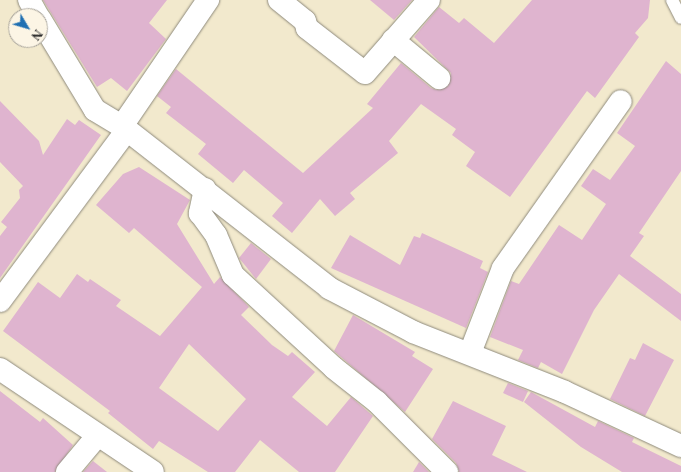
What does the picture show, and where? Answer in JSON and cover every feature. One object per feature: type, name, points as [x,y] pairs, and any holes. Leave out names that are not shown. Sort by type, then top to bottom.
[{"type":"street","points":[[0,301],[125,128],[208,0]]},
{"type":"street","points":[[279,0],[305,21],[307,28],[365,73],[429,0]]},
{"type":"street","points":[[48,32],[95,110],[125,128],[205,189],[329,288],[413,332],[470,353],[681,446]]},
{"type":"street","points":[[393,40],[439,78]]},
{"type":"street","points":[[470,353],[503,268],[621,101]]},
{"type":"street","points":[[205,189],[200,213],[216,235],[233,275],[334,368],[377,402],[447,472]]},
{"type":"street","points":[[0,369],[152,472]]},
{"type":"street","points":[[67,472],[98,435]]},
{"type":"lane","points":[[672,0],[681,18]]},
{"type":"building","points":[[43,0],[167,0],[149,23],[166,39],[127,91],[111,78],[97,87]]},
{"type":"building","points":[[370,0],[412,0],[394,20]]},
{"type":"building","points":[[532,0],[650,0],[648,18],[635,33],[639,37],[595,98],[587,91],[510,197],[466,166],[475,152],[452,135],[456,129],[421,104],[389,141],[398,153],[350,193],[355,199],[335,216],[320,199],[292,233],[272,216],[283,203],[244,170],[233,183],[198,154],[206,144],[166,113],[171,107],[157,96],[176,69],[303,173],[373,108],[367,104],[401,63],[431,88],[437,90],[448,86],[451,73],[414,37],[439,7],[459,23],[464,18],[494,43]]},
{"type":"building","points":[[666,61],[681,74],[681,171],[639,233],[644,236],[630,256],[681,294],[681,321],[619,274],[594,310],[562,374],[541,362],[538,368],[518,360],[523,350],[490,337],[511,281],[519,284],[559,225],[582,240],[606,204],[581,186],[593,169],[610,180],[635,146],[617,133]]},
{"type":"building","points":[[0,101],[39,141],[43,155],[67,119],[75,125],[79,120],[101,135],[0,278],[0,236],[7,227],[1,222],[20,198],[19,190],[23,186],[0,162]]},
{"type":"building","points":[[139,167],[190,200],[177,224],[214,284],[220,277],[249,307],[241,315],[272,345],[288,356],[292,352],[315,372],[292,397],[327,426],[351,397],[373,416],[335,472],[299,472],[260,440],[235,472],[208,472],[159,441],[153,449],[108,413],[110,411],[3,331],[38,282],[60,298],[77,274],[88,282],[90,279],[121,300],[116,306],[160,336],[202,287],[134,228],[129,233],[96,205],[123,174]],"holes":[[[189,344],[246,399],[218,431],[159,388]]]},
{"type":"building","points":[[422,233],[483,261],[480,268],[488,272],[466,328],[331,268],[350,235],[400,265],[414,236],[420,238]]},
{"type":"building","points":[[251,243],[271,259],[256,279],[239,258]]},
{"type":"building","points":[[353,315],[415,352],[412,356],[433,369],[405,412],[334,351]]},
{"type":"building","points":[[643,343],[674,360],[645,416],[610,399],[630,358],[635,360]]},
{"type":"building","points":[[508,383],[528,391],[523,402],[503,393]]},
{"type":"building","points":[[0,391],[40,422],[43,418],[73,445],[55,472],[0,472]]},
{"type":"building","points":[[531,392],[595,427],[598,421],[634,438],[632,442],[681,466],[681,472],[622,472],[581,447],[524,402]]},
{"type":"building","points":[[453,401],[506,426],[492,455],[527,472],[459,472],[456,463],[432,439]]},
{"type":"building","points":[[93,461],[107,472],[83,472]]},
{"type":"building","points":[[419,462],[429,472],[413,472]]}]
